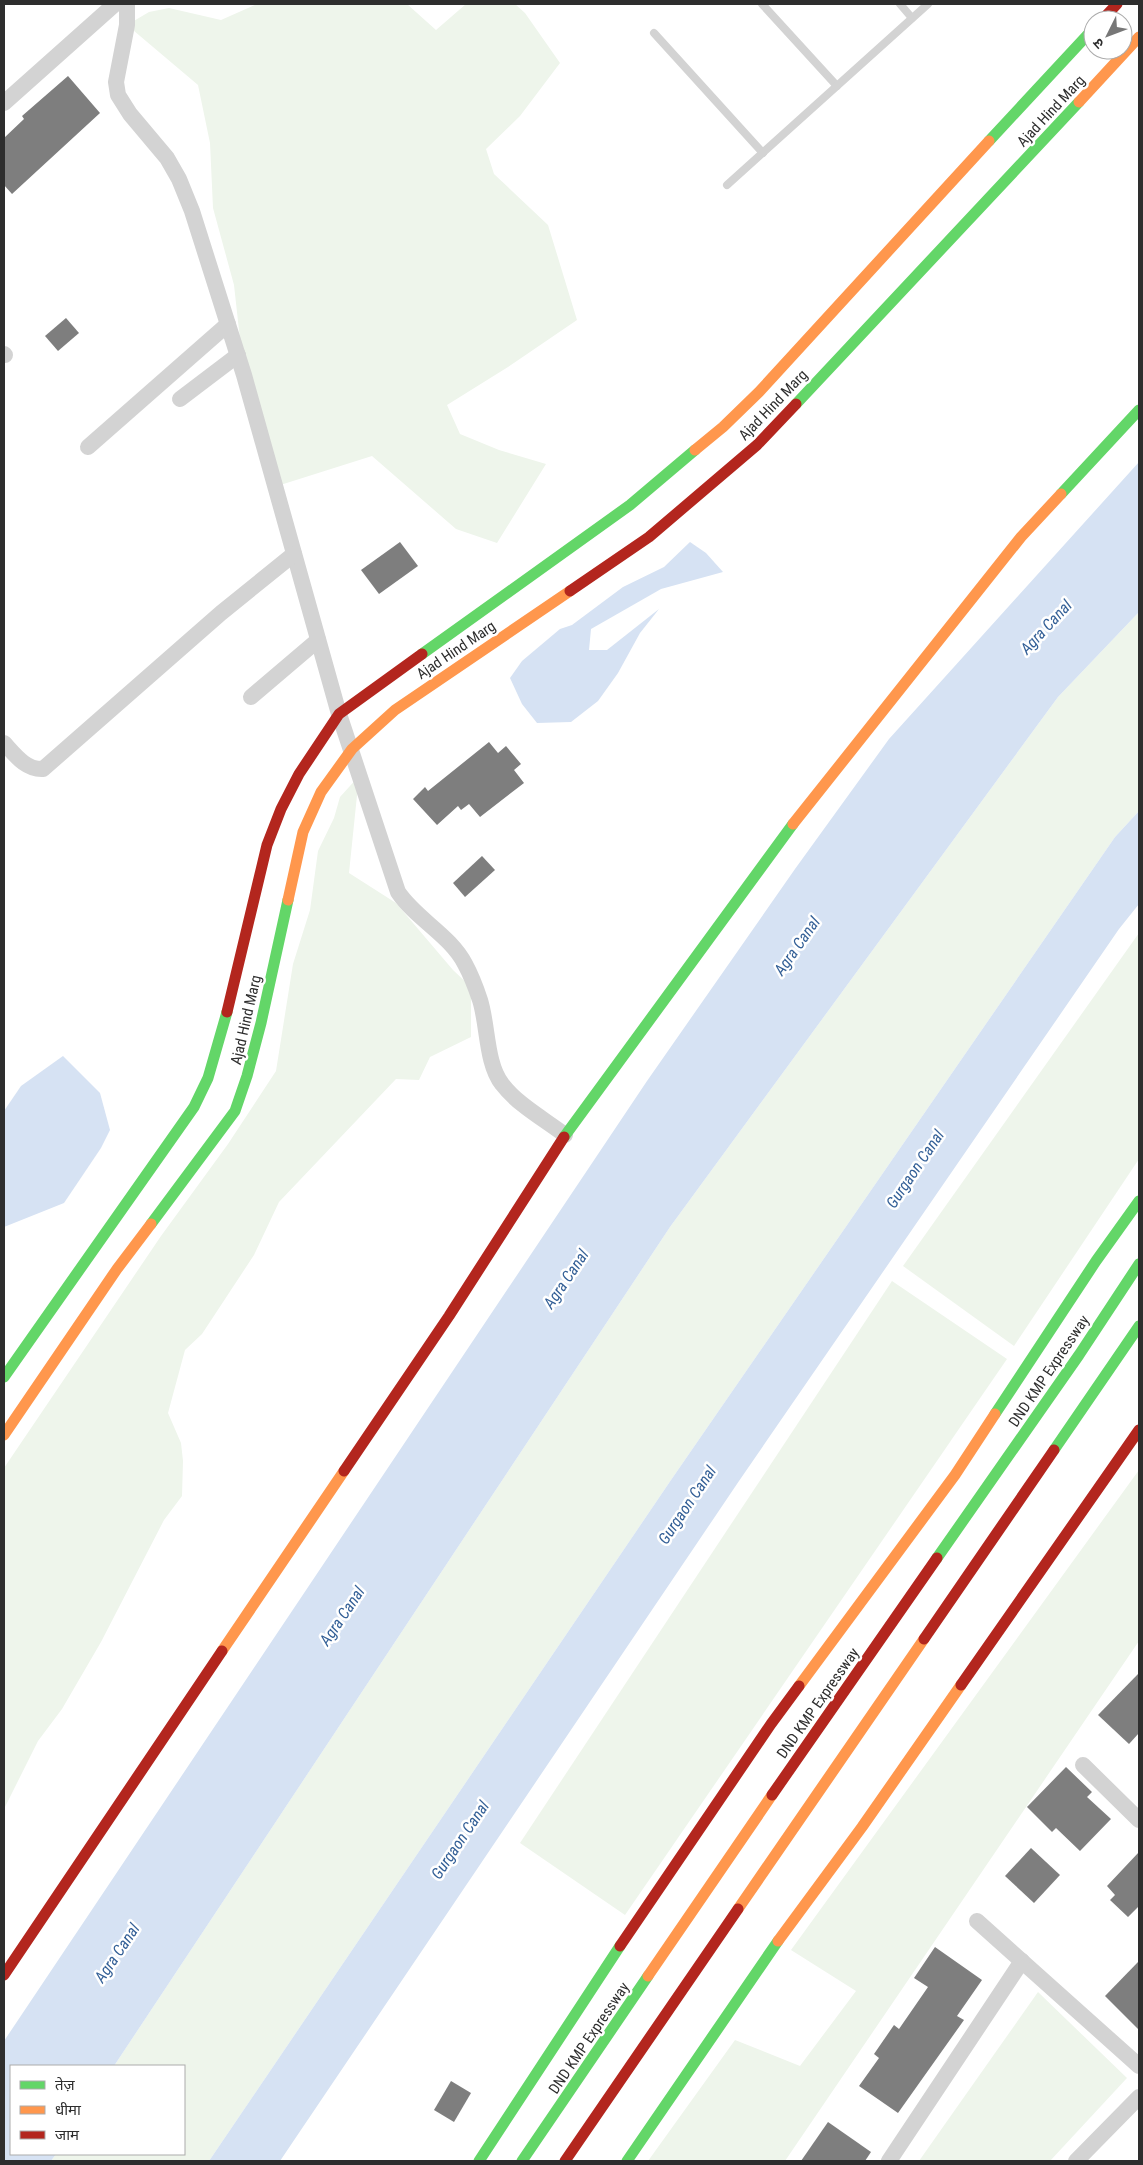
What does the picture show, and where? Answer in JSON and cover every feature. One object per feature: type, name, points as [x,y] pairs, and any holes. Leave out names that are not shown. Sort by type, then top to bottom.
[{"type":"main road","name":"Ajad Hind Marg","points":[[4,1435],[117,1269],[234,1111],[247,1076],[261,1022],[303,832],[321,792],[352,749],[395,710],[649,537],[757,445],[1139,37]]},
{"type":"main road","points":[[4,1377],[197,1100],[208,1078],[233,991],[267,845],[281,809],[299,774],[339,714],[630,505],[723,427],[759,392],[1083,40]]},
{"type":"main road","points":[[4,1975],[449,1316],[565,1135],[754,875],[824,784],[1021,537],[1139,410]]},
{"type":"main road","points":[[479,2161],[625,1938],[766,1733],[955,1475],[1091,1269],[1139,1202]]},
{"type":"main road","name":"DND KMP Expressway","points":[[522,2161],[780,1784],[1079,1355],[1139,1264]]},
{"type":"main road","points":[[565,2161],[1139,1326]]},
{"type":"main road","points":[[627,2161],[751,1978],[862,1827],[1139,1430]]},
{"type":"street","points":[[4,103],[115,4]]},
{"type":"street","points":[[127,4],[127,25],[116,82],[118,94],[130,114],[166,158],[179,179],[192,211],[238,355],[339,714],[398,892],[406,904],[458,952],[466,965],[480,1000],[495,1070],[502,1084],[515,1097],[565,1135]]},
{"type":"street","points":[[88,447],[228,324]]},
{"type":"street","points":[[180,399],[238,355]]},
{"type":"street","points":[[4,743],[24,764],[35,770],[44,769],[221,613],[294,554]]},
{"type":"street","points":[[251,697],[318,640]]},
{"type":"street","points":[[1083,1765],[1139,1820]]},
{"type":"street","points":[[977,1921],[1139,2066]]},
{"type":"street","points":[[889,2161],[1022,1961]]},
{"type":"street","points":[[1076,2161],[1139,2097]]},
{"type":"lane","points":[[762,4],[836,86]]},
{"type":"lane","points":[[900,4],[912,18]]},
{"type":"lane","points":[[727,185],[928,4]]},
{"type":"lane","points":[[654,33],[763,153]]},
{"type":"shaded area","points":[[257,4],[407,4],[436,30],[466,4],[515,4],[525,13],[560,63],[520,116],[486,149],[494,174],[548,225],[577,320],[508,367],[447,405],[460,434],[499,450],[546,464],[497,543],[456,529],[372,456],[274,487],[244,375],[234,285],[213,208],[210,143],[198,85],[127,25],[149,12],[169,8],[221,20]]},
{"type":"shaded area","points":[[1139,612],[1139,811],[1115,837],[671,1480],[209,2161],[51,2161],[55,2155],[185,2155],[185,2065],[115,2065],[670,1227],[1058,697]]},
{"type":"shaded area","points":[[359,776],[349,873],[396,903],[453,970],[471,987],[471,1037],[430,1057],[419,1080],[396,1079],[279,1202],[254,1255],[202,1334],[185,1350],[168,1413],[181,1443],[183,1461],[182,1496],[164,1520],[101,1642],[62,1709],[38,1741],[4,1809],[4,1468],[161,1236],[228,1144],[276,1071],[293,964],[310,910],[318,851],[334,818],[340,797]]},
{"type":"shaded area","points":[[1139,933],[1139,1159],[1014,1346],[903,1266]]},
{"type":"shaded area","points":[[892,1281],[1007,1359],[625,1915],[520,1843]]},
{"type":"shaded area","points":[[1139,1470],[1139,1641],[785,2161],[648,2161],[735,2040],[800,2066],[856,1991],[791,1950]]},
{"type":"shaded area","points":[[1038,1992],[1127,2078],[1050,2161],[919,2161]]},
{"type":"water","name":"Agra Canal","points":[[1139,462],[1139,612],[1058,697],[670,1227],[115,2065],[10,2065],[10,2155],[55,2155],[51,2161],[4,2161],[4,2041],[647,1081],[795,869],[889,739]]},
{"type":"water","points":[[690,542],[706,553],[723,572],[661,589],[591,629],[589,650],[607,650],[659,609],[640,633],[618,673],[598,701],[571,722],[537,723],[522,704],[510,678],[522,661],[560,629],[572,625],[623,587],[664,567]]},
{"type":"water","name":"Gurgaon Canal","points":[[1139,811],[1139,904],[1119,929],[739,1481],[280,2161],[209,2161],[671,1480],[1115,837]]},
{"type":"water","points":[[63,1056],[100,1093],[110,1130],[101,1148],[64,1203],[4,1227],[4,1111],[21,1086]]},
{"type":"building","points":[[68,76],[100,113],[12,194],[4,185],[4,138],[24,119],[22,116]]},
{"type":"building","points":[[66,318],[79,333],[58,351],[45,336]]},
{"type":"building","points":[[400,542],[418,566],[379,594],[361,570]]},
{"type":"building","points":[[489,742],[498,753],[506,746],[521,764],[514,770],[524,783],[480,817],[469,804],[461,810],[458,806],[437,825],[413,799],[425,787],[428,791]]},
{"type":"building","points":[[482,856],[495,870],[465,897],[453,883]]},
{"type":"building","points":[[1139,1673],[1139,1733],[1129,1744],[1098,1715]]},
{"type":"building","points":[[1066,1767],[1092,1792],[1087,1797],[1111,1819],[1080,1851],[1056,1828],[1052,1832],[1027,1807]]},
{"type":"building","points":[[1031,1848],[1060,1875],[1034,1903],[1005,1876]]},
{"type":"building","points":[[1139,1852],[1139,1906],[1128,1917],[1110,1900],[1115,1895],[1107,1886]]},
{"type":"building","points":[[935,1947],[982,1980],[957,2016],[964,2020],[898,2113],[859,2086],[879,2058],[874,2054],[894,2025],[899,2029],[928,1987],[914,1978]]},
{"type":"building","points":[[1139,1961],[1139,2030],[1105,1996]]},
{"type":"building","points":[[451,2081],[471,2093],[454,2122],[434,2110]]},
{"type":"building","points":[[828,2122],[871,2152],[865,2161],[801,2161]]},
{"type":"traffic: fast","points":[[989,141],[1083,40]]},
{"type":"traffic: fast","points":[[796,404],[1079,102]]},
{"type":"traffic: fast","points":[[1061,494],[1139,410]]},
{"type":"traffic: fast","points":[[422,654],[630,505],[695,450]]},
{"type":"traffic: fast","points":[[564,1137],[793,824]]},
{"type":"traffic: fast","points":[[151,1224],[235,1111],[247,1076],[261,1023],[288,900]]},
{"type":"traffic: fast","points":[[4,1377],[194,1107],[208,1078],[227,1012]]},
{"type":"traffic: fast","points":[[995,1414],[1096,1261],[1139,1201]]},
{"type":"traffic: fast","points":[[937,1558],[1079,1355],[1139,1264]]},
{"type":"traffic: fast","points":[[1054,1450],[1139,1326]]},
{"type":"traffic: fast","points":[[627,2161],[778,1941]]},
{"type":"traffic: fast","points":[[479,2161],[620,1946]]},
{"type":"traffic: fast","points":[[522,2161],[648,1976]]},
{"type":"traffic: slow","points":[[1079,102],[1139,37]]},
{"type":"traffic: slow","points":[[695,450],[723,427],[759,392],[989,141]]},
{"type":"traffic: slow","points":[[793,824],[1021,537],[1061,494]]},
{"type":"traffic: slow","points":[[288,900],[303,832],[321,792],[352,749],[395,710],[570,591]]},
{"type":"traffic: slow","points":[[4,1435],[117,1269],[151,1224]]},
{"type":"traffic: slow","points":[[799,1686],[955,1475],[995,1414]]},
{"type":"traffic: slow","points":[[222,1651],[344,1471]]},
{"type":"traffic: slow","points":[[738,1909],[924,1639]]},
{"type":"traffic: slow","points":[[778,1941],[862,1827],[961,1685]]},
{"type":"traffic: slow","points":[[648,1976],[772,1795]]},
{"type":"traffic: jam","points":[[1111,10],[1117,4]]},
{"type":"traffic: jam","points":[[570,591],[649,537],[757,445],[796,404]]},
{"type":"traffic: jam","points":[[227,1012],[267,845],[281,809],[299,774],[339,714],[422,654]]},
{"type":"traffic: jam","points":[[344,1471],[449,1316],[564,1137]]},
{"type":"traffic: jam","points":[[961,1685],[1139,1430]]},
{"type":"traffic: jam","points":[[924,1639],[1054,1450]]},
{"type":"traffic: jam","points":[[772,1795],[937,1558]]},
{"type":"traffic: jam","points":[[4,1975],[222,1651]]},
{"type":"traffic: jam","points":[[620,1946],[771,1724],[799,1686]]},
{"type":"traffic: jam","points":[[565,2161],[738,1909]]}]
